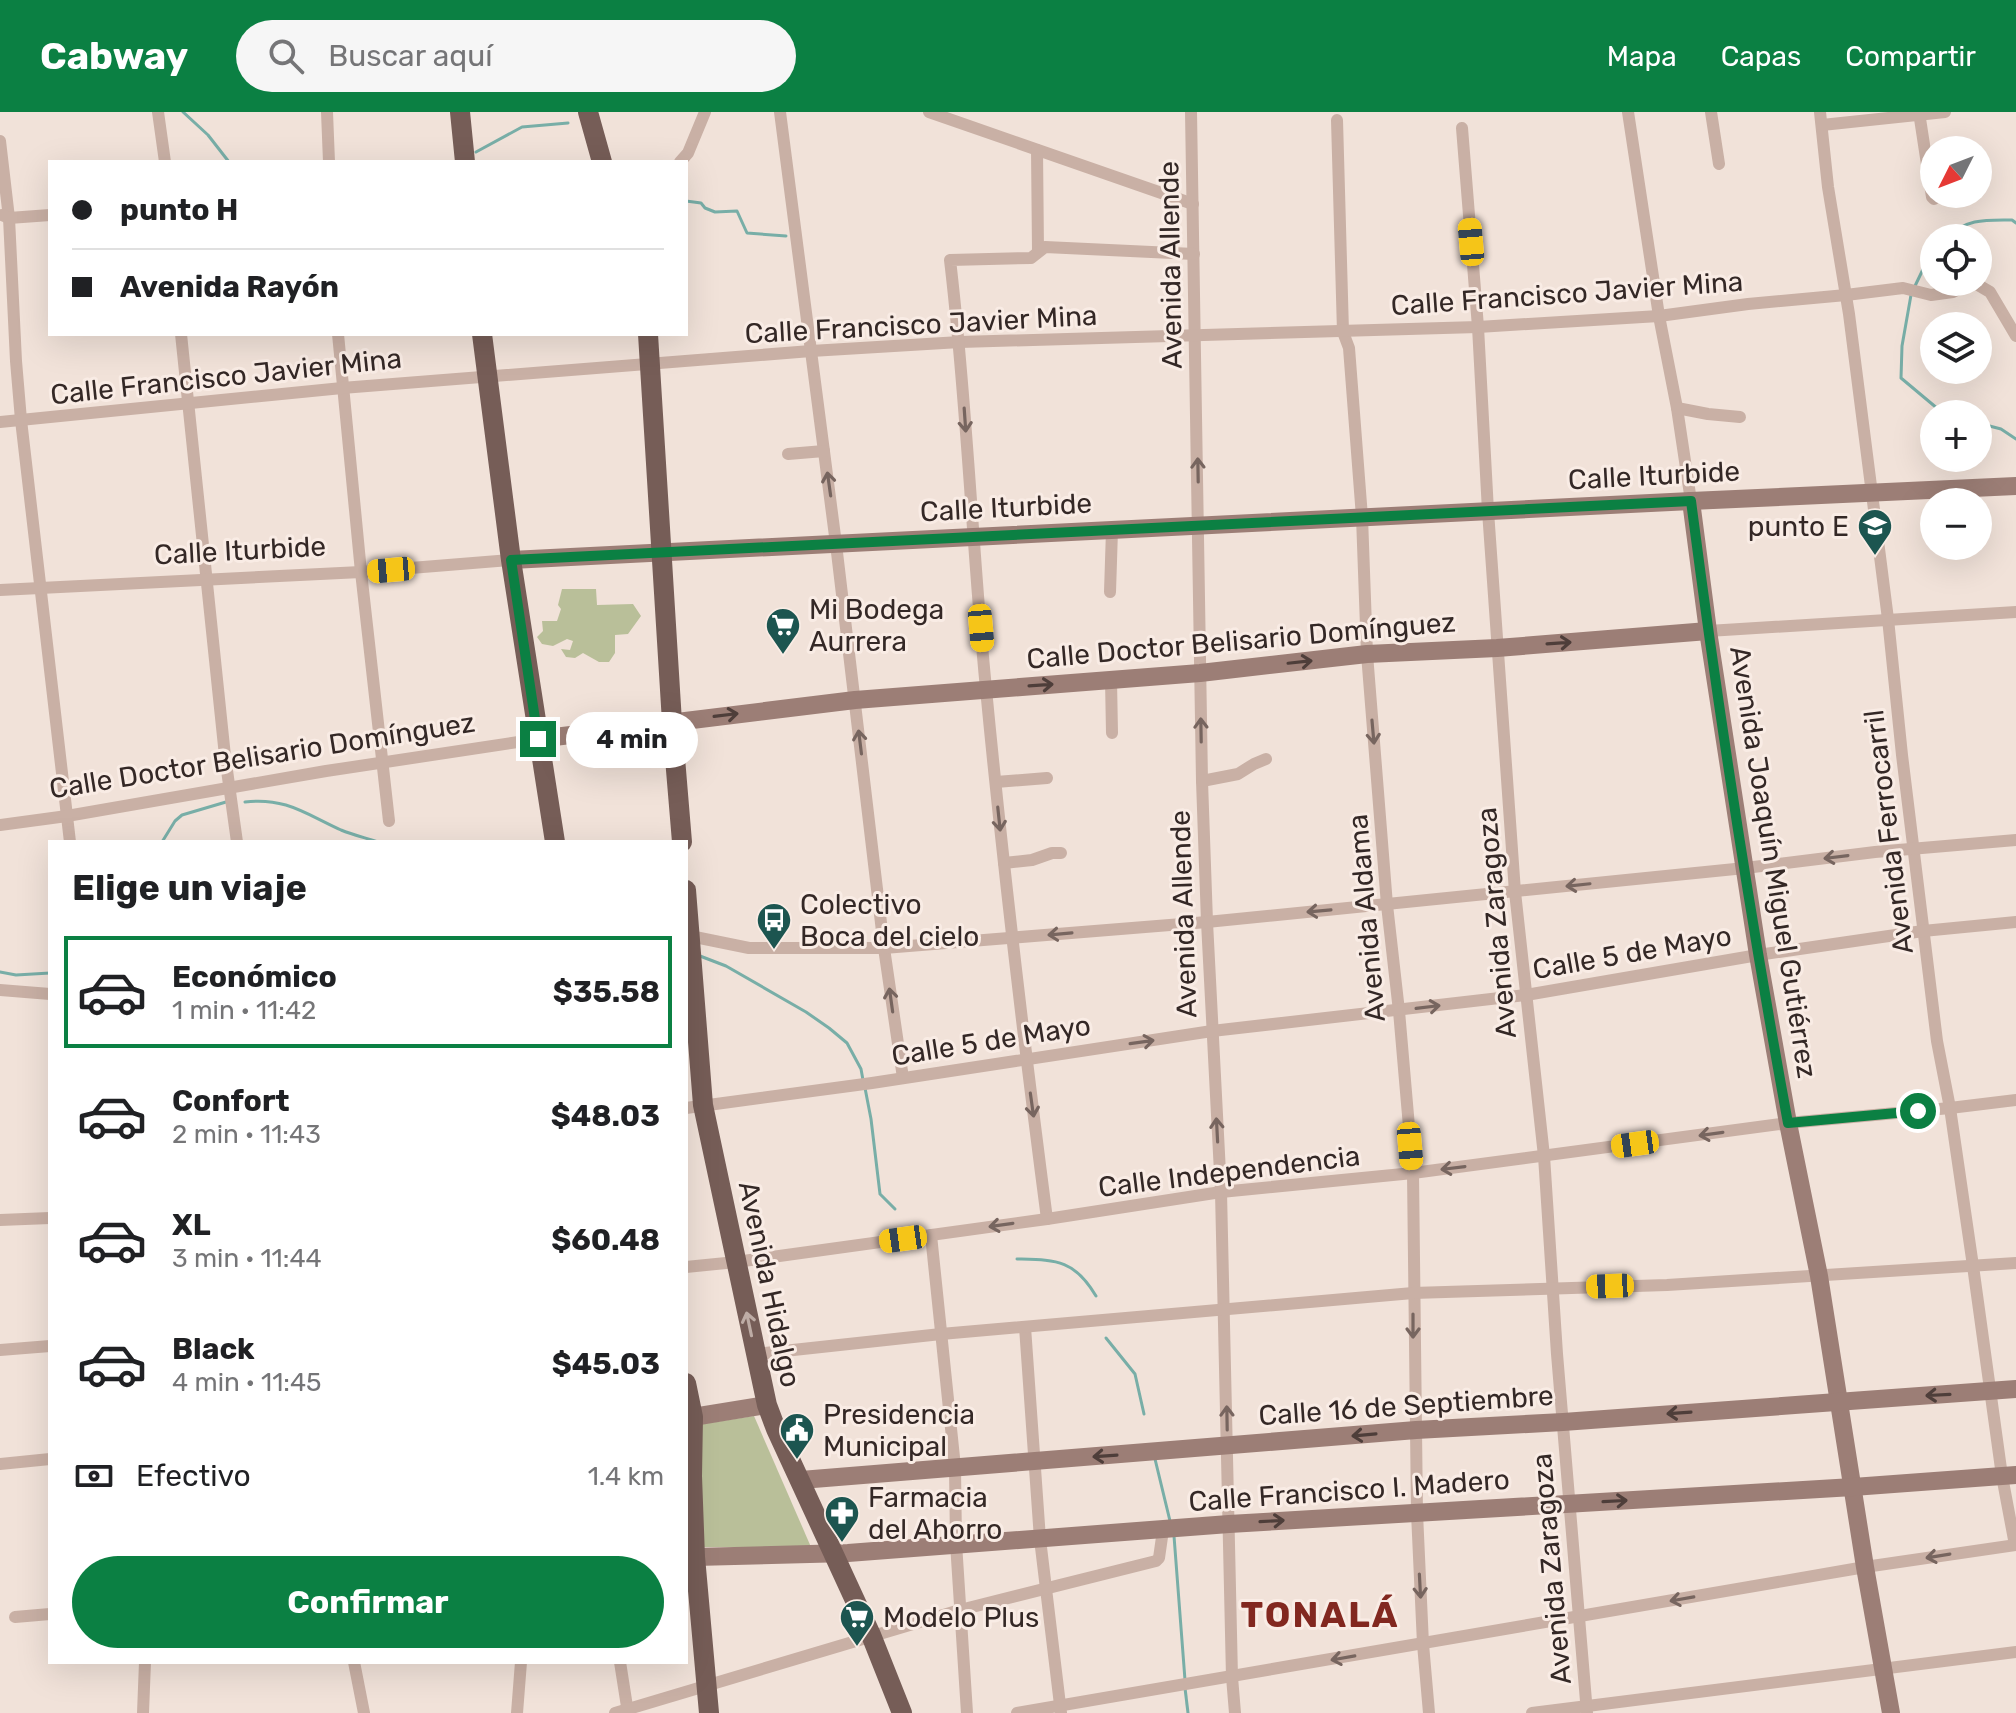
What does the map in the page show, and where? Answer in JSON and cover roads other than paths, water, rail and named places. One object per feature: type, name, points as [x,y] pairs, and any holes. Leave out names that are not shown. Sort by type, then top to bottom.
[{"type":"main road","points":[[460,112],[465,160]]},
{"type":"main road","points":[[588,112],[601,160]]},
{"type":"main road","points":[[482,336],[511,560],[555,840]]},
{"type":"main road","points":[[648,336],[660,553],[682,840]]},
{"type":"main road","name":"Avenida Hidalgo","points":[[688,914],[693,975],[694,1106],[736,1262],[767,1405],[871,1635],[902,1713]]},
{"type":"main road","points":[[688,1394],[693,1417],[689,1476],[691,1557],[709,1713]]},
{"type":"street","points":[[158,112],[165,160]]},
{"type":"street","points":[[327,112],[329,160]]},
{"type":"street","points":[[682,160],[688,153],[705,112]]},
{"type":"street","points":[[780,112],[884,948],[903,1078]]},
{"type":"street","name":"Avenida Allende","points":[[1191,112],[1202,781],[1221,1192],[1235,1713]]},
{"type":"street","name":"Avenida Joaquín Miguel Gutiérrez","points":[[1629,112],[1659,316],[1677,408],[1758,955],[1819,1276],[1891,1713]]},
{"type":"street","points":[[1711,112],[1719,164]]},
{"type":"street","points":[[1821,119],[1945,112]]},
{"type":"street","points":[[935,113],[1193,204]]},
{"type":"street","points":[[1919,113],[1923,136]]},
{"type":"street","name":"Avenida Ferrocarril","points":[[1821,119],[1888,619],[1937,1041],[1950,1108],[1991,1392],[2009,1475],[2016,1545]]},
{"type":"street","name":"Avenida Aldama","points":[[1337,120],[1343,332],[1349,348],[1362,517],[1367,654],[1413,1173],[1417,1513],[1429,1713]]},
{"type":"street","name":"Avenida Zaragoza","points":[[1462,128],[1515,892],[1544,1156],[1587,1710]]},
{"type":"street","points":[[0,141],[21,420],[70,840]]},
{"type":"street","points":[[1037,150],[1038,251]]},
{"type":"street","points":[[4,216],[48,215]]},
{"type":"street","points":[[1047,1219],[1026,1059],[986,689],[960,342],[950,260],[1031,258],[1045,247],[1194,254]]},
{"type":"street","name":"Calle Francisco Javier Mina","points":[[0,422],[342,388],[811,351],[960,342],[1478,327],[1659,316],[1903,288],[1920,292]]},
{"type":"street","points":[[1992,295],[2016,336]]},
{"type":"street","points":[[181,336],[237,840]]},
{"type":"street","points":[[338,336],[389,821]]},
{"type":"street","points":[[0,361],[16,361]]},
{"type":"street","points":[[1677,408],[1740,417]]},
{"type":"street","points":[[788,454],[824,451]]},
{"type":"street","name":"Calle Iturbide","points":[[0,590],[361,572],[511,560],[2016,486]]},
{"type":"street","points":[[1110,592],[1112,530]]},
{"type":"street","name":"Calle Doctor Belisario Domínguez","points":[[0,825],[538,739],[855,700],[1200,673],[1367,654],[1497,648],[2016,612]]},
{"type":"street","points":[[1111,680],[1112,733]]},
{"type":"street","points":[[1202,781],[1238,774],[1266,759]]},
{"type":"street","points":[[996,782],[1047,778]]},
{"type":"street","points":[[690,938],[749,948],[884,948],[1387,905],[1875,852],[2016,840]]},
{"type":"street","points":[[1004,863],[1061,853]]},
{"type":"street","name":"Calle 5 de Mayo","points":[[694,1106],[1212,1031],[1526,995],[1758,955],[1923,931],[2016,922]]},
{"type":"street","points":[[0,990],[48,994]]},
{"type":"street","name":"Calle Independencia","points":[[688,1267],[1047,1219],[1221,1192],[1413,1173],[1788,1123],[2016,1100]]},
{"type":"street","points":[[0,1220],[48,1218]]},
{"type":"street","points":[[931,1235],[955,1467],[956,1543],[967,1713]]},
{"type":"street","points":[[756,1354],[941,1334],[1413,1293],[1667,1285],[2016,1263]]},
{"type":"street","points":[[1025,1327],[1040,1539],[1060,1710]]},
{"type":"street","points":[[0,1350],[48,1346]]},
{"type":"street","name":"Calle 16 de Septiembre","points":[[801,1480],[1416,1430],[2016,1389]]},
{"type":"street","points":[[693,1417],[767,1405]]},
{"type":"street","points":[[0,1464],[48,1459]]},
{"type":"street","name":"Calle Francisco I. Madero","points":[[691,1557],[834,1554],[1229,1524],[2009,1475]]},
{"type":"street","points":[[620,1664],[623,1712],[871,1635],[1158,1560],[1167,1530]]},
{"type":"street","points":[[1017,1713],[1060,1710],[1170,1686],[1865,1567],[2016,1545]]},
{"type":"street","points":[[15,1617],[48,1614]]},
{"type":"street","points":[[1532,1713],[1587,1710],[2016,1652]]},
{"type":"street","points":[[143,1713],[145,1664]]},
{"type":"street","points":[[354,1664],[364,1713]]},
{"type":"street","points":[[517,1713],[521,1664]]},
{"type":"waterway","points":[[183,112],[208,135],[227,160]]},
{"type":"waterway","points":[[476,152],[522,127],[568,123]]},
{"type":"waterway","points":[[688,201],[701,203],[715,212],[737,211],[747,233],[786,236]]},
{"type":"waterway","points":[[1969,224],[1994,220],[2012,220],[2016,223]]},
{"type":"waterway","points":[[1914,288],[1920,276]]},
{"type":"waterway","points":[[1911,295],[1902,346],[1901,378],[1927,400]]},
{"type":"waterway","points":[[1992,427],[2016,439]]},
{"type":"waterway","points":[[163,840],[182,815],[226,802]]},
{"type":"waterway","points":[[245,802],[284,804],[341,830],[372,840]]},
{"type":"waterway","points":[[700,956],[726,966],[829,1028],[847,1043],[861,1069],[863,1080]]},
{"type":"waterway","points":[[0,972],[16,975],[48,973]]},
{"type":"waterway","points":[[865,1088],[880,1194],[895,1209]]},
{"type":"waterway","points":[[1017,1259],[1053,1261],[1072,1268],[1096,1296]]},
{"type":"waterway","points":[[1106,1338],[1135,1374],[1144,1414]]},
{"type":"waterway","points":[[1155,1459],[1170,1521]]},
{"type":"waterway","points":[[1174,1536],[1185,1680]]},
{"type":"waterway","points":[[1185,1688],[1188,1713]]},
{"type":"place","name":"punto E","points":[[1875,557]]},
{"type":"place","name":"Mi Bodega Aurrera","points":[[783,656]]},
{"type":"place","name":"Colectivo Boca del cielo","points":[[774,951]]},
{"type":"place","name":"Presidencia Municipal","points":[[797,1461]]},
{"type":"place","name":"Farmacia del Ahorro","points":[[842,1544]]},
{"type":"place","name":"Modelo Plus","points":[[857,1648]]},
{"type":"district","name":"TONALÁ","points":[[1320,1614]]}]
